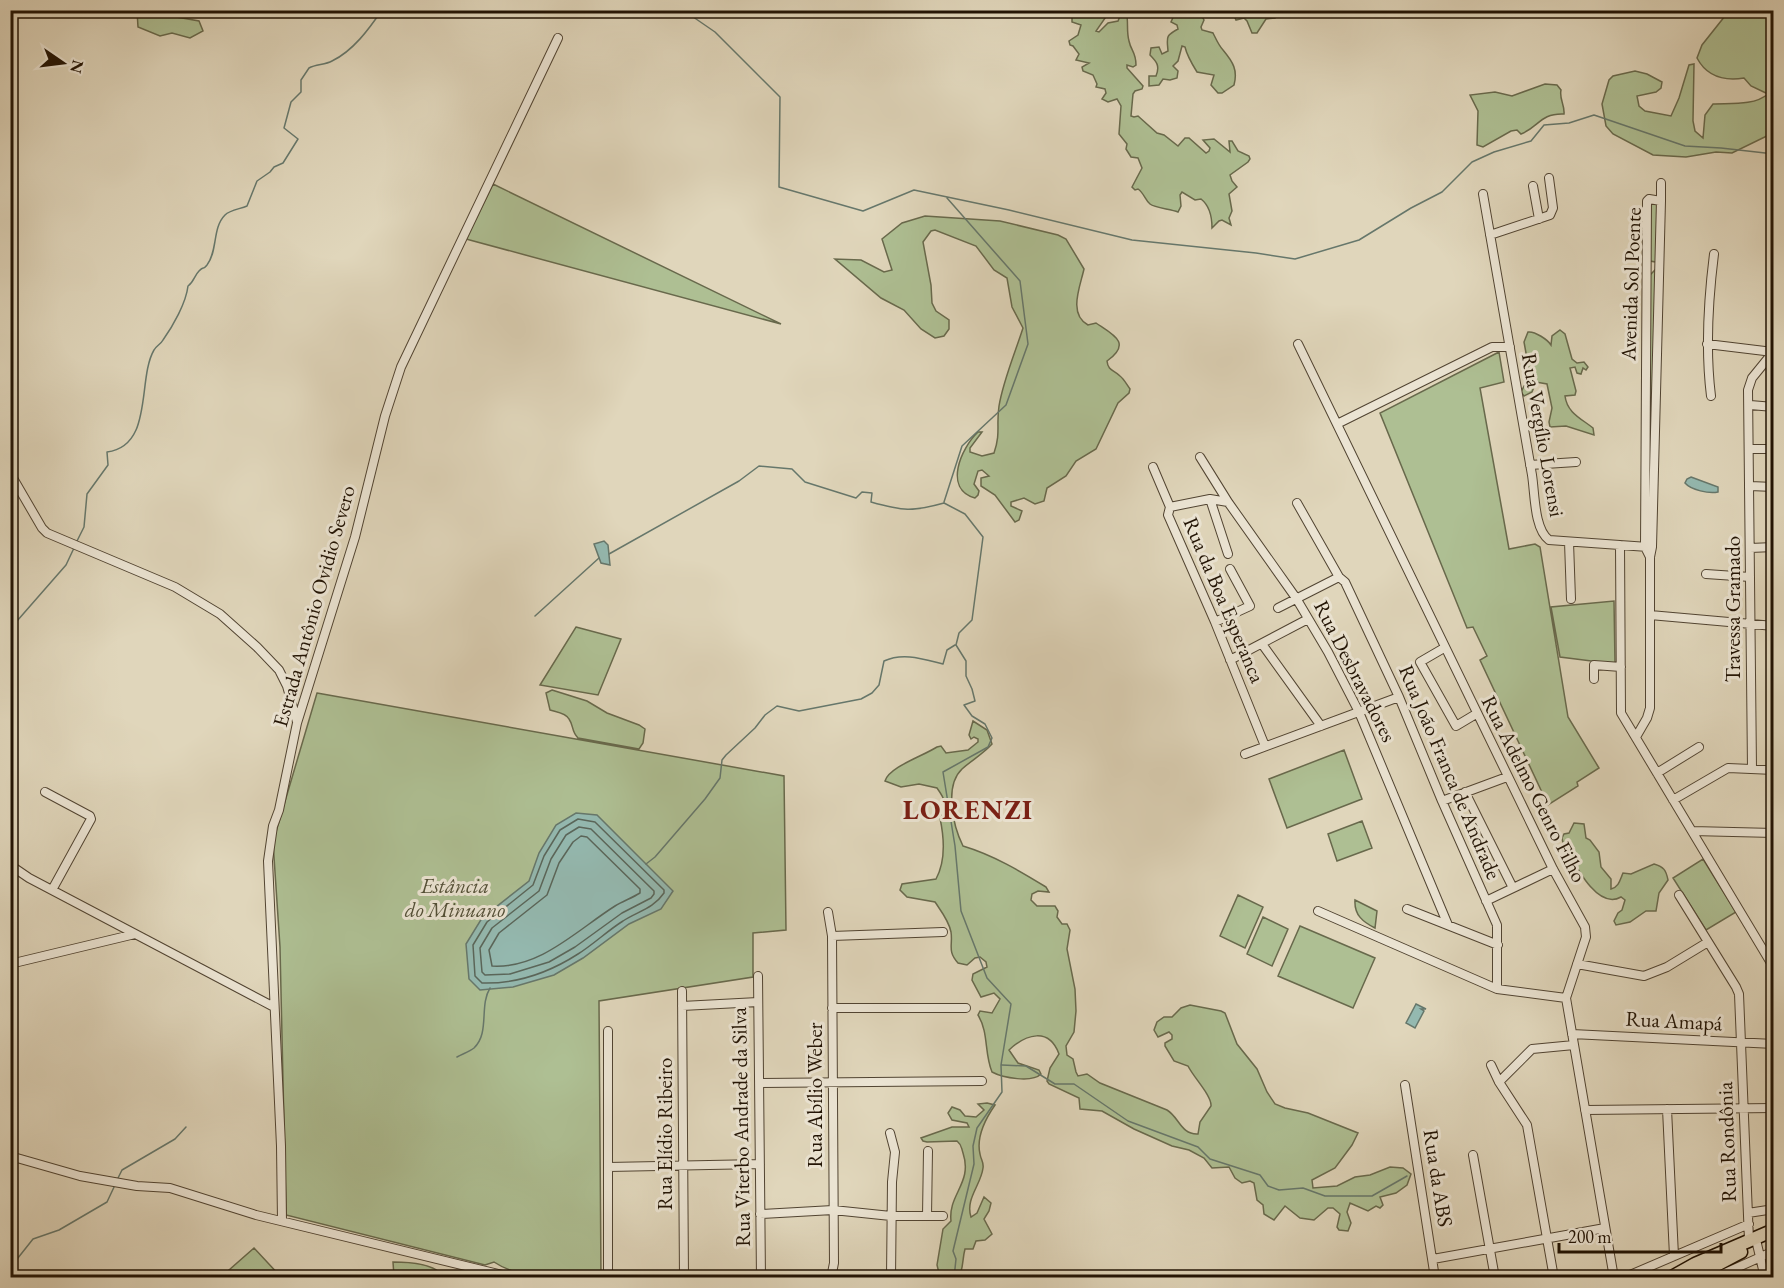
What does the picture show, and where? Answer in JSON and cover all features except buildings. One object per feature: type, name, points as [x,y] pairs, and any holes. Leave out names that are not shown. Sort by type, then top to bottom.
[{"type":"highway","points":[[1695,1276],[1773,1230]]},
{"type":"highway","points":[[1670,1278],[1695,1264],[1753,1242],[1773,1239]]},
{"type":"street","name":"Estrada Antônio Ovidio Severo","points":[[282,1221],[281,1146],[268,861],[273,826],[279,810],[297,723],[355,537],[385,416],[401,367],[558,38]]},
{"type":"street","points":[[1490,235],[1550,215],[1552,212],[1549,178]]},
{"type":"street","points":[[1661,183],[1661,201]]},
{"type":"street","points":[[1533,186],[1539,219]]},
{"type":"street","name":"Rua Vergílio Lorensi","points":[[1483,194],[1539,527],[1543,536],[1549,540],[1649,547]]},
{"type":"street","name":"Avenida Sol Poente","points":[[1649,199],[1661,201],[1656,410],[1649,547],[1646,409],[1647,201],[1649,199]]},
{"type":"street","points":[[1711,396],[1707,309],[1714,254]]},
{"type":"street","points":[[1647,268],[1659,268]]},
{"type":"street","name":"Rua Adelmo Genro Filho","points":[[1298,344],[1552,869],[1585,927],[1586,937],[1566,998],[1614,1278]]},
{"type":"street","points":[[1707,344],[1773,350]]},
{"type":"street","points":[[1337,424],[1492,348],[1510,347]]},
{"type":"street","name":"Travessa Gramado","points":[[1752,770],[1750,405],[1748,390],[1752,378],[1773,350]]},
{"type":"street","points":[[1750,405],[1773,407]]},
{"type":"street","points":[[1646,409],[1656,410]]},
{"type":"street","points":[[1750,449],[1773,450]]},
{"type":"street","name":"Rua Desbravadores","points":[[1200,457],[1228,502],[1296,598],[1359,712],[1448,925]]},
{"type":"street","points":[[1530,465],[1576,462]]},
{"type":"street","name":"Rua da Boa Esperanca","points":[[1153,467],[1170,507],[1168,515],[1215,622],[1265,746]]},
{"type":"street","points":[[10,473],[47,533],[165,583],[220,614],[279,670],[293,704],[297,723]]},
{"type":"street","points":[[1750,486],[1773,487]]},
{"type":"street","points":[[1210,500],[1228,554]]},
{"type":"street","points":[[1170,507],[1210,500],[1228,502]]},
{"type":"street","name":"Rua João Franca de Andrade","points":[[1297,503],[1339,577],[1345,582],[1399,697],[1497,925],[1497,989]]},
{"type":"street","points":[[1569,542],[1570,599]]},
{"type":"street","points":[[1620,545],[1622,713],[1773,968]]},
{"type":"street","points":[[1636,737],[1650,708],[1649,547]]},
{"type":"street","points":[[1750,548],[1773,547]]},
{"type":"street","points":[[1215,622],[1250,606],[1230,569]]},
{"type":"street","points":[[1706,574],[1750,577]]},
{"type":"street","points":[[1278,608],[1339,577]]},
{"type":"street","points":[[1650,615],[1773,626]]},
{"type":"street","points":[[1230,660],[1308,619]]},
{"type":"street","points":[[1262,644],[1321,726]]},
{"type":"street","points":[[1444,648],[1420,662],[1456,726],[1476,714]]},
{"type":"street","points":[[1594,679],[1593,666],[1595,664],[1621,667]]},
{"type":"street","points":[[1245,754],[1399,697]]},
{"type":"street","points":[[1657,773],[1699,747]]},
{"type":"street","points":[[1673,800],[1728,768],[1773,770]]},
{"type":"street","points":[[1442,801],[1507,777]]},
{"type":"street","points":[[45,792],[90,816],[91,819],[52,890]]},
{"type":"street","points":[[1466,792],[1513,888]]},
{"type":"street","points":[[1692,831],[1773,833]]},
{"type":"street","points":[[10,865],[29,878],[274,1007]]},
{"type":"street","points":[[1486,900],[1552,869]]},
{"type":"street","name":"Rua Rondônia","points":[[1679,895],[1739,994],[1749,1224],[1765,1278]]},
{"type":"street","points":[[1407,909],[1498,945]]},
{"type":"street","points":[[1318,911],[1497,989],[1566,998]]},
{"type":"street","name":"Rua Abílio Weber","points":[[828,912],[832,936],[834,1263],[831,1278]]},
{"type":"street","points":[[832,936],[943,932]]},
{"type":"street","points":[[10,964],[135,934]]},
{"type":"street","points":[[1577,964],[1644,976],[1667,967],[1708,942]]},
{"type":"street","name":"Rua Viterbo Andrade da Silva","points":[[758,976],[761,1278]]},
{"type":"street","name":"Rua Elídio Ribeiro","points":[[682,991],[684,1278]]},
{"type":"street","points":[[682,1006],[758,1002]]},
{"type":"street","points":[[832,1008],[966,1008]]},
{"type":"street","points":[[608,1031],[608,1278]]},
{"type":"street","name":"Rua Amapá","points":[[1572,1034],[1773,1044]]},
{"type":"street","points":[[1498,1082],[1532,1049],[1574,1045]]},
{"type":"street","points":[[1491,1065],[1498,1082],[1527,1125],[1554,1278]]},
{"type":"street","points":[[759,1083],[982,1081]]},
{"type":"street","name":"Rua da ABS","points":[[1405,1085],[1436,1278]]},
{"type":"street","points":[[1585,1110],[1773,1108]]},
{"type":"street","points":[[1667,1109],[1674,1256]]},
{"type":"street","points":[[890,1133],[895,1152],[891,1216],[893,1229],[891,1278]]},
{"type":"street","points":[[927,1216],[928,1151]]},
{"type":"street","points":[[1473,1155],[1495,1278]]},
{"type":"street","points":[[10,1156],[80,1176],[137,1186],[170,1188],[256,1215],[515,1278]]},
{"type":"street","points":[[608,1167],[760,1164]]},
{"type":"street","points":[[1749,1213],[1773,1209]]},
{"type":"street","points":[[760,1214],[833,1210],[891,1216],[943,1216]]},
{"type":"street","points":[[1623,1278],[1749,1224]]},
{"type":"street","points":[[1433,1258],[1605,1228]]},
{"type":"street","points":[[1714,1278],[1773,1251]]},
{"type":"green space","points":[[1753,10],[1773,11],[1773,133],[1732,153],[1716,152],[1686,157],[1653,155],[1613,134],[1606,126],[1602,104],[1609,80],[1613,76],[1635,71],[1662,82],[1661,88],[1656,92],[1637,96],[1639,106],[1645,111],[1671,116],[1689,65],[1694,64],[1693,121],[1695,131],[1703,138],[1705,115],[1713,104],[1749,102],[1768,94],[1751,86],[1744,78],[1723,78],[1711,73],[1697,58],[1702,45],[1725,16]]},
{"type":"green space","points":[[137,11],[177,11],[177,17],[199,21],[203,31],[190,38],[172,33],[160,36],[138,27]]},
{"type":"green space","points":[[1087,11],[1091,16],[1110,11],[1096,31],[1099,32],[1108,23],[1118,21],[1122,11],[1126,11],[1128,37],[1136,65],[1133,67],[1127,65],[1127,68],[1143,86],[1133,94],[1131,116],[1138,116],[1157,133],[1164,135],[1178,146],[1185,138],[1189,138],[1206,153],[1210,148],[1203,140],[1214,139],[1230,152],[1229,141],[1232,141],[1238,151],[1249,156],[1248,162],[1230,175],[1237,187],[1229,194],[1232,211],[1229,218],[1231,225],[1222,220],[1212,228],[1210,212],[1201,199],[1195,200],[1182,192],[1178,212],[1152,205],[1138,189],[1135,190],[1132,187],[1142,168],[1138,158],[1131,157],[1126,149],[1127,144],[1119,134],[1121,106],[1117,99],[1108,102],[1102,99],[1106,93],[1105,89],[1096,87],[1093,75],[1083,71],[1082,67],[1089,63],[1076,60],[1079,54],[1070,45],[1069,41],[1078,35],[1081,25],[1072,22],[1072,15]]},
{"type":"green space","points":[[1176,11],[1199,11],[1204,20],[1202,30],[1213,33],[1232,62],[1235,70],[1234,85],[1222,93],[1218,93],[1211,85],[1214,75],[1197,72],[1185,47],[1182,46],[1178,61],[1173,66],[1178,71],[1177,78],[1163,79],[1159,85],[1149,86],[1149,76],[1156,76],[1158,69],[1150,55],[1151,48],[1159,47],[1162,54],[1168,51],[1168,37],[1178,29],[1177,25],[1171,22]]},
{"type":"green space","points":[[1232,11],[1284,11],[1275,18],[1266,19],[1257,33],[1252,33],[1247,21],[1244,18],[1236,20]]},
{"type":"green space","points":[[1545,84],[1557,85],[1561,90],[1564,114],[1545,118],[1521,134],[1517,130],[1511,131],[1483,147],[1477,145],[1478,111],[1470,95],[1495,92],[1512,96]]},
{"type":"green space","points":[[493,184],[781,324],[466,239]]},
{"type":"green space","points":[[1651,203],[1657,204],[1658,208],[1656,262],[1650,261],[1648,209]]},
{"type":"green space","points":[[925,216],[1000,221],[1066,239],[1084,269],[1078,292],[1078,314],[1088,325],[1096,323],[1118,340],[1118,349],[1107,361],[1110,369],[1124,380],[1130,389],[1129,393],[1118,403],[1096,449],[1076,461],[1066,476],[1047,488],[1044,501],[1035,504],[1024,498],[1011,502],[1011,506],[1022,511],[1019,520],[1015,522],[995,495],[981,486],[981,478],[989,476],[982,470],[978,471],[974,484],[979,491],[975,498],[965,493],[957,477],[961,458],[978,432],[982,432],[970,448],[970,452],[982,456],[994,453],[996,446],[1001,396],[1023,328],[1012,307],[1007,278],[994,270],[976,246],[935,230],[931,231],[923,242],[932,303],[936,311],[949,320],[949,329],[944,336],[935,338],[921,329],[904,310],[881,298],[835,259],[861,260],[884,272],[892,270],[882,239],[902,223]]},
{"type":"green space","points":[[1655,270],[1657,271],[1652,403],[1650,404],[1650,275]]},
{"type":"green space","points":[[1560,330],[1565,334],[1572,359],[1577,363],[1584,362],[1588,367],[1586,370],[1583,368],[1581,374],[1577,373],[1575,367],[1570,368],[1576,391],[1575,395],[1565,396],[1566,402],[1576,415],[1593,428],[1594,435],[1566,426],[1550,427],[1552,408],[1547,384],[1536,382],[1532,392],[1524,396],[1521,392],[1530,375],[1524,342],[1528,332],[1541,336],[1551,345],[1552,336]]},
{"type":"green space","points":[[1499,352],[1504,382],[1480,388],[1509,549],[1535,544],[1540,547],[1568,717],[1599,768],[1577,782],[1578,786],[1548,805],[1480,660],[1487,656],[1473,627],[1467,628],[1380,413]]},
{"type":"green space","points":[[1614,601],[1615,664],[1560,657],[1551,607]]},
{"type":"green space","points":[[576,627],[621,639],[598,695],[540,685]]},
{"type":"green space","points":[[552,690],[587,701],[607,713],[639,725],[645,729],[643,743],[639,749],[578,738],[568,717],[550,710],[546,693]]},
{"type":"green space","name":"Estância do Minuano","points":[[317,693],[784,776],[786,930],[753,933],[753,977],[599,1001],[601,1277],[532,1276],[518,1273],[494,1262],[485,1265],[286,1215],[280,947],[273,842]]},
{"type":"green space","points":[[973,721],[987,730],[992,744],[956,776],[952,806],[956,828],[963,846],[996,859],[1046,887],[1049,892],[1038,891],[1032,894],[1031,900],[1037,906],[1055,906],[1058,911],[1057,917],[1062,924],[1067,924],[1070,930],[1067,949],[1075,989],[1076,1011],[1074,1032],[1066,1046],[1067,1055],[1073,1059],[1078,1076],[1087,1074],[1100,1083],[1167,1110],[1184,1129],[1192,1134],[1198,1134],[1200,1122],[1211,1106],[1209,1097],[1188,1066],[1174,1061],[1165,1046],[1165,1043],[1172,1039],[1172,1035],[1169,1032],[1158,1037],[1154,1030],[1157,1022],[1164,1017],[1172,1017],[1181,1008],[1190,1005],[1221,1011],[1225,1013],[1237,1044],[1257,1069],[1275,1104],[1308,1113],[1358,1133],[1335,1168],[1312,1180],[1313,1188],[1337,1186],[1355,1177],[1370,1175],[1390,1167],[1403,1168],[1411,1174],[1407,1185],[1396,1193],[1380,1197],[1383,1205],[1380,1208],[1376,1206],[1368,1211],[1350,1203],[1347,1212],[1351,1223],[1348,1231],[1339,1230],[1337,1227],[1340,1214],[1333,1208],[1328,1208],[1314,1220],[1300,1218],[1285,1206],[1274,1220],[1264,1214],[1263,1205],[1257,1200],[1254,1183],[1250,1181],[1242,1183],[1235,1178],[1229,1167],[1212,1168],[1204,1158],[1189,1150],[1172,1146],[1134,1129],[1102,1111],[1080,1109],[1079,1098],[1047,1081],[1050,1068],[1059,1054],[1055,1045],[1049,1040],[1037,1036],[1030,1037],[1009,1050],[1018,1063],[1039,1070],[1041,1074],[1037,1077],[1017,1079],[992,1072],[984,1029],[978,1015],[980,1011],[992,1013],[1000,999],[994,993],[981,997],[972,980],[973,974],[987,967],[986,962],[980,957],[967,965],[958,963],[951,951],[951,932],[948,924],[935,902],[907,897],[900,890],[902,884],[936,879],[943,857],[940,818],[944,800],[937,788],[919,784],[901,787],[885,781],[900,766],[937,747],[941,746],[946,753],[968,750],[978,742],[978,739],[974,737],[971,739],[969,735]]},
{"type":"green space","points":[[1344,750],[1362,799],[1287,828],[1269,779]]},
{"type":"green space","points":[[1362,821],[1372,848],[1337,861],[1328,834]]},
{"type":"green space","points":[[1574,823],[1584,824],[1586,838],[1599,852],[1601,867],[1611,879],[1611,889],[1618,885],[1623,873],[1631,874],[1654,864],[1664,869],[1668,880],[1659,893],[1656,911],[1646,911],[1630,922],[1616,925],[1614,921],[1622,910],[1625,900],[1621,897],[1612,899],[1603,897],[1586,882],[1563,843],[1564,834],[1569,833]]},
{"type":"green space","points":[[1703,859],[1736,912],[1706,930],[1673,878]]},
{"type":"green space","points":[[1238,895],[1263,907],[1245,948],[1220,936]]},
{"type":"green space","points":[[1355,900],[1377,911],[1375,928],[1360,917],[1356,910]]},
{"type":"green space","points":[[1263,917],[1288,929],[1272,966],[1247,954]]},
{"type":"green space","points":[[1300,926],[1375,958],[1353,1008],[1278,976]]},
{"type":"green space","points":[[978,1104],[995,1105],[985,1122],[979,1141],[983,1168],[970,1210],[971,1217],[977,1213],[984,1197],[991,1203],[984,1219],[992,1234],[985,1240],[976,1241],[973,1249],[965,1249],[959,1277],[940,1277],[937,1265],[943,1229],[951,1221],[953,1203],[963,1181],[965,1163],[961,1146],[957,1141],[927,1142],[921,1138],[952,1127],[969,1127],[967,1123],[952,1120],[948,1113],[952,1107],[960,1110],[965,1116],[976,1117],[984,1110]]},
{"type":"green space","points":[[254,1248],[281,1277],[236,1277],[229,1270]]},
{"type":"green space","points":[[393,1262],[428,1266],[440,1272],[444,1277],[394,1277]]},
{"type":"water","points":[[1691,477],[1718,487],[1718,492],[1705,492],[1691,488],[1685,483]]},
{"type":"water","points":[[604,541],[608,545],[610,565],[601,563],[594,544]]},
{"type":"water","points":[[576,813],[597,815],[673,891],[661,909],[629,924],[583,958],[554,975],[513,987],[480,990],[469,979],[466,944],[482,918],[529,881],[539,853],[556,825]]},
{"type":"water","points":[[1416,1004],[1426,1009],[1421,1009],[1424,1011],[1415,1028],[1406,1023]]},
{"type":"waterway","points":[[76,543],[84,527],[87,494],[108,465],[107,452],[122,447],[132,438],[142,410],[149,362],[154,350],[175,321],[185,300],[188,286],[210,259],[221,220],[230,212],[247,206],[257,181],[274,167],[283,163],[298,139],[284,128],[291,102],[301,92],[301,80],[309,68],[340,57],[354,45],[382,10]]},
{"type":"waterway","points":[[683,10],[715,32],[780,97],[779,187],[863,211],[914,190],[1132,240],[1295,259],[1359,240],[1442,192],[1472,162],[1494,152],[1531,141],[1544,125],[1569,123],[1594,115],[1685,146],[1774,154]]},
{"type":"waterway","points":[[944,502],[962,446],[1006,405],[1028,344],[1020,281],[947,198]]},
{"type":"waterway","points":[[609,554],[739,481],[759,466],[792,469],[805,482],[856,498],[862,492],[872,493],[871,502],[891,507],[915,509],[944,503],[965,514],[983,537],[972,620],[959,633],[956,645],[966,661],[966,676],[975,701],[964,705],[972,716],[985,724],[992,738],[988,747],[943,772],[955,846],[961,911],[987,978],[1011,1004],[1001,1065],[1002,1092],[977,1128],[973,1146],[974,1164],[953,1251],[956,1259],[954,1278]]},
{"type":"waterway","points":[[10,629],[66,565],[74,548]]},
{"type":"waterway","points":[[535,616],[599,558]]},
{"type":"waterway","points":[[646,864],[655,857],[705,799],[720,778],[722,760],[726,755],[755,728],[765,715],[777,706],[799,711],[861,699],[872,693],[879,685],[884,661],[906,657],[921,658],[943,664],[947,650],[955,645]]},
{"type":"waterway","points":[[457,1057],[474,1048],[479,1042],[482,1035],[485,1003],[490,988]]},
{"type":"waterway","points":[[1002,1065],[1026,1066],[1055,1084],[1074,1084],[1128,1121],[1198,1147],[1210,1159],[1260,1175],[1268,1186],[1279,1190],[1303,1188],[1325,1196],[1372,1196],[1407,1176]]},
{"type":"waterway","points":[[117,1180],[122,1170],[175,1139],[186,1127]]},
{"type":"waterway","points":[[10,1268],[33,1239],[59,1230],[107,1202],[115,1185]]},
{"type":"district","name":"LORENZI","points":[[968,810]]}]
